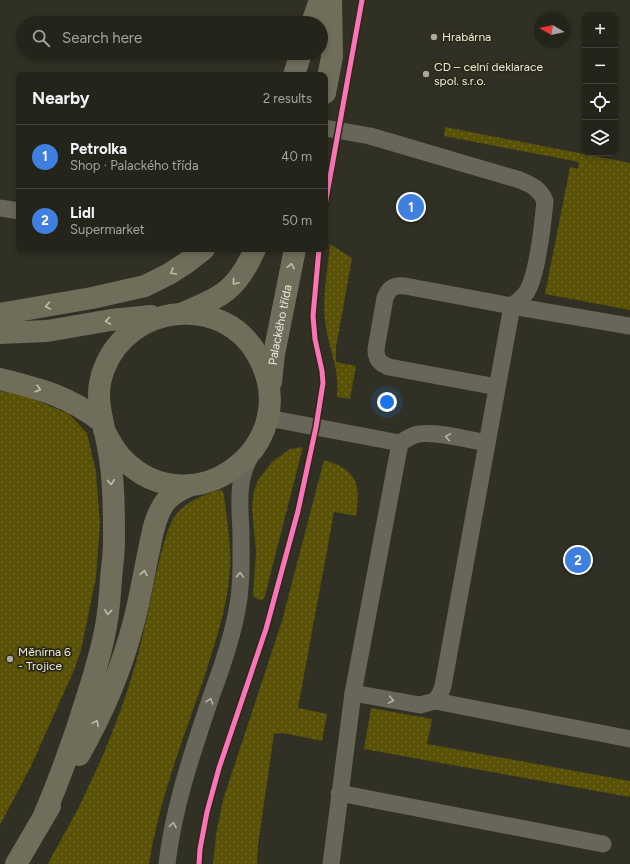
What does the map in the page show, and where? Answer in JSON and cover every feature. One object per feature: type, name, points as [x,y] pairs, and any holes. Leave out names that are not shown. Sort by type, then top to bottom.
[{"type":"main road","points":[[314,16],[320,0]]},
{"type":"main road","points":[[328,78],[332,57],[331,0]]},
{"type":"main road","points":[[295,72],[299,60]]},
{"type":"main road","points":[[298,72],[300,60]]},
{"type":"main road","points":[[0,314],[92,298],[144,286],[169,274],[200,252]]},
{"type":"main road","points":[[42,818],[58,781],[75,734],[96,670],[106,627],[114,544],[110,465],[98,399],[104,369],[120,342],[131,331],[159,317],[178,314],[211,301],[230,289],[245,270],[254,252]]},
{"type":"main road","name":"Palackého třída","points":[[269,410],[274,354],[293,252]]},
{"type":"main road","points":[[0,333],[31,333],[118,320],[178,314],[201,315],[214,318],[237,331],[256,351],[267,375],[270,388],[269,410],[263,434],[245,460],[234,469],[220,477],[206,482],[191,485],[175,485],[160,482],[145,476],[132,467],[121,457],[111,444],[103,426],[86,410],[48,392],[0,379]]},
{"type":"main road","points":[[16,864],[85,744],[112,688],[135,620],[152,534],[160,510],[166,500],[174,493],[191,485]]},
{"type":"lane","points":[[328,129],[370,136],[520,180],[531,184],[542,194],[545,201],[535,267],[531,281],[526,293],[512,306],[443,686],[435,701]]},
{"type":"lane","points":[[0,208],[16,211]]},
{"type":"lane","points":[[498,387],[382,365],[378,360],[376,349],[385,298],[391,287],[398,285],[405,286],[630,326]]},
{"type":"lane","points":[[269,410],[400,443]]},
{"type":"lane","points":[[331,864],[353,692],[400,443],[410,436],[431,434],[487,443]]},
{"type":"lane","points":[[167,864],[176,808],[220,670],[237,609],[241,550],[240,486],[245,465],[254,448]]},
{"type":"lane","points":[[353,692],[420,705],[435,701],[630,739]]},
{"type":"lane","points":[[339,793],[603,844]]},
{"type":"shaded area","points":[[445,127],[582,154],[582,156],[594,156],[630,163],[630,310],[545,294],[570,167],[578,169],[579,162],[444,136]]},
{"type":"shaded area","points":[[330,244],[352,258],[336,347],[336,362],[356,366],[350,399],[337,397],[337,377],[326,331],[324,312]]},
{"type":"shaded area","points":[[0,391],[29,397],[69,414],[87,433],[96,472],[100,523],[96,577],[81,650],[74,670],[31,766],[0,825]]},
{"type":"shaded area","points":[[303,447],[264,599],[259,600],[254,597],[253,594],[256,552],[252,508],[254,491],[258,480],[272,462],[290,449]]},
{"type":"shaded area","points":[[324,460],[344,468],[350,473],[357,486],[358,495],[356,516],[334,512],[298,708],[327,714],[322,741],[283,733],[274,734],[258,845],[257,864],[213,864],[216,835],[223,800],[282,621]]},
{"type":"shaded area","points":[[220,490],[223,491],[224,496],[230,556],[229,579],[225,607],[205,675],[166,792],[153,840],[149,864],[48,864],[82,801],[101,760],[121,710],[137,659],[165,539],[173,519],[182,508],[194,500]]},
{"type":"shaded area","points":[[371,708],[432,719],[427,744],[630,781],[630,797],[364,749]]},
{"type":"cycle path","points":[[328,188],[362,0]]},
{"type":"cycle path","points":[[199,864],[200,849],[207,812],[219,768],[266,629],[298,511],[316,427],[323,383],[315,339],[313,316],[319,252]]},
{"type":"place","name":"Hrabárna","points":[[434,37]]},
{"type":"place","name":"CD – celní deklarace spol. s.r.o.","points":[[426,74]]},
{"type":"place","name":"Petrolka","points":[[411,207]]},
{"type":"place","name":"Lidl","points":[[578,560]]},
{"type":"place","name":"Měnírna 6 - Trojice","points":[[10,659]]}]
